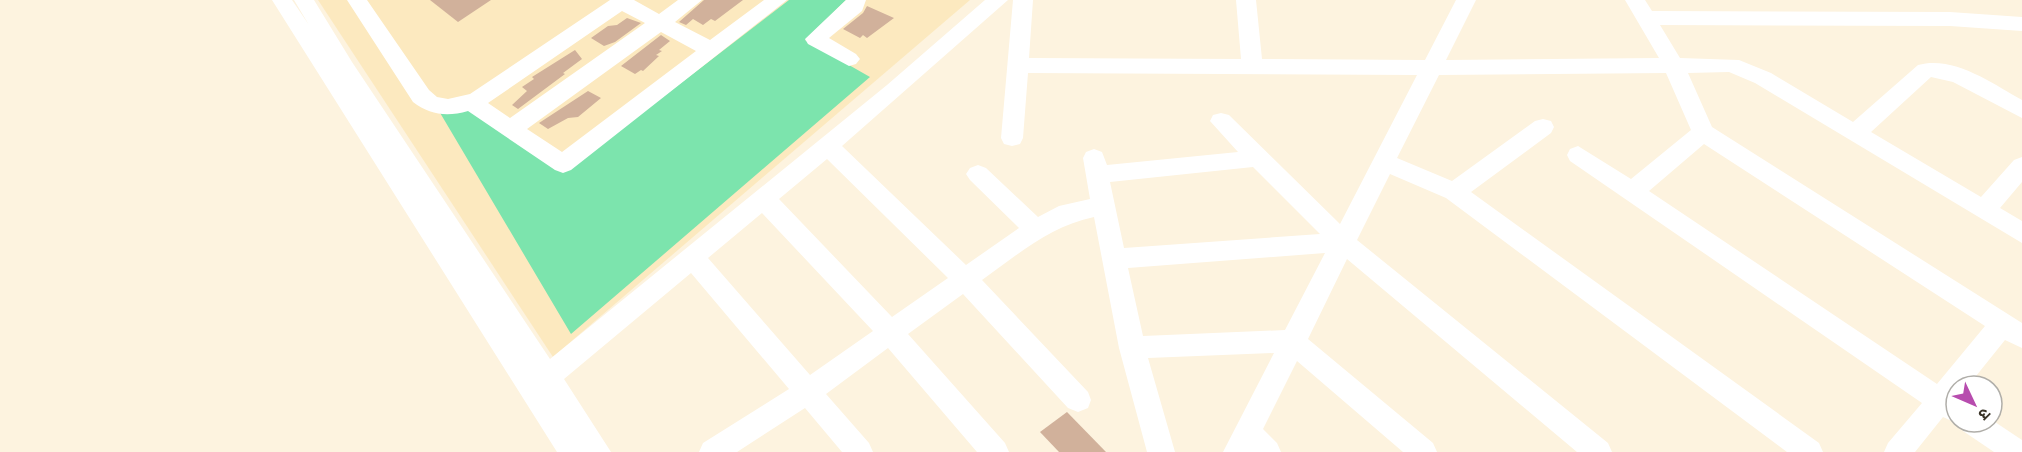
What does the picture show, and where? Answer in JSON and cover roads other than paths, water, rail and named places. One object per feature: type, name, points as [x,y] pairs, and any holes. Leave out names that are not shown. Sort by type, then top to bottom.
[{"type":"street","points":[[282,0],[573,452]]},
{"type":"street","points":[[304,0],[351,77],[597,452]]},
{"type":"street","points":[[357,0],[426,101],[449,107],[470,102],[496,89],[622,1],[711,50]]},
{"type":"street","points":[[511,129],[692,0]]},
{"type":"street","points":[[470,102],[563,164],[777,0]]},
{"type":"street","points":[[849,59],[814,39],[855,6],[856,0]]},
{"type":"street","points":[[547,377],[828,146],[998,0]]},
{"type":"street","points":[[1012,138],[1023,0]]},
{"type":"street","points":[[1246,0],[1252,68]]},
{"type":"street","points":[[1251,446],[1292,341],[1466,0]]},
{"type":"street","points":[[1635,0],[1673,64],[1703,132],[2012,331],[1974,374]]},
{"type":"street","points":[[1646,18],[1950,19],[2022,24]]},
{"type":"street","points":[[1017,65],[1431,68],[1673,64],[1742,68],[1856,132],[2022,233]]},
{"type":"street","points":[[1856,132],[1926,70],[1931,69],[1947,71],[2022,110]]},
{"type":"street","points":[[1221,121],[1343,242],[1598,452]]},
{"type":"street","points":[[1454,192],[1543,127]]},
{"type":"street","points":[[1632,192],[1703,132]]},
{"type":"street","points":[[828,146],[966,280],[1078,400]]},
{"type":"street","points":[[1578,155],[1944,403]]},
{"type":"street","points":[[1161,452],[1132,348],[1095,167],[1258,158]]},
{"type":"street","points":[[1383,162],[1424,177],[1454,192],[1809,452]]},
{"type":"street","points":[[1984,210],[2022,166]]},
{"type":"street","points":[[978,174],[1035,229]]},
{"type":"street","points":[[764,199],[891,333],[995,452]]},
{"type":"street","points":[[713,452],[809,391],[1035,229],[1067,213],[1103,206]]},
{"type":"street","points":[[1114,259],[1343,242]]},
{"type":"street","points":[[693,258],[859,452]]},
{"type":"street","points":[[1132,348],[1292,341],[1423,452]]},
{"type":"street","points":[[1898,452],[1944,408]]},
{"type":"street","points":[[1991,434],[2017,452]]}]
